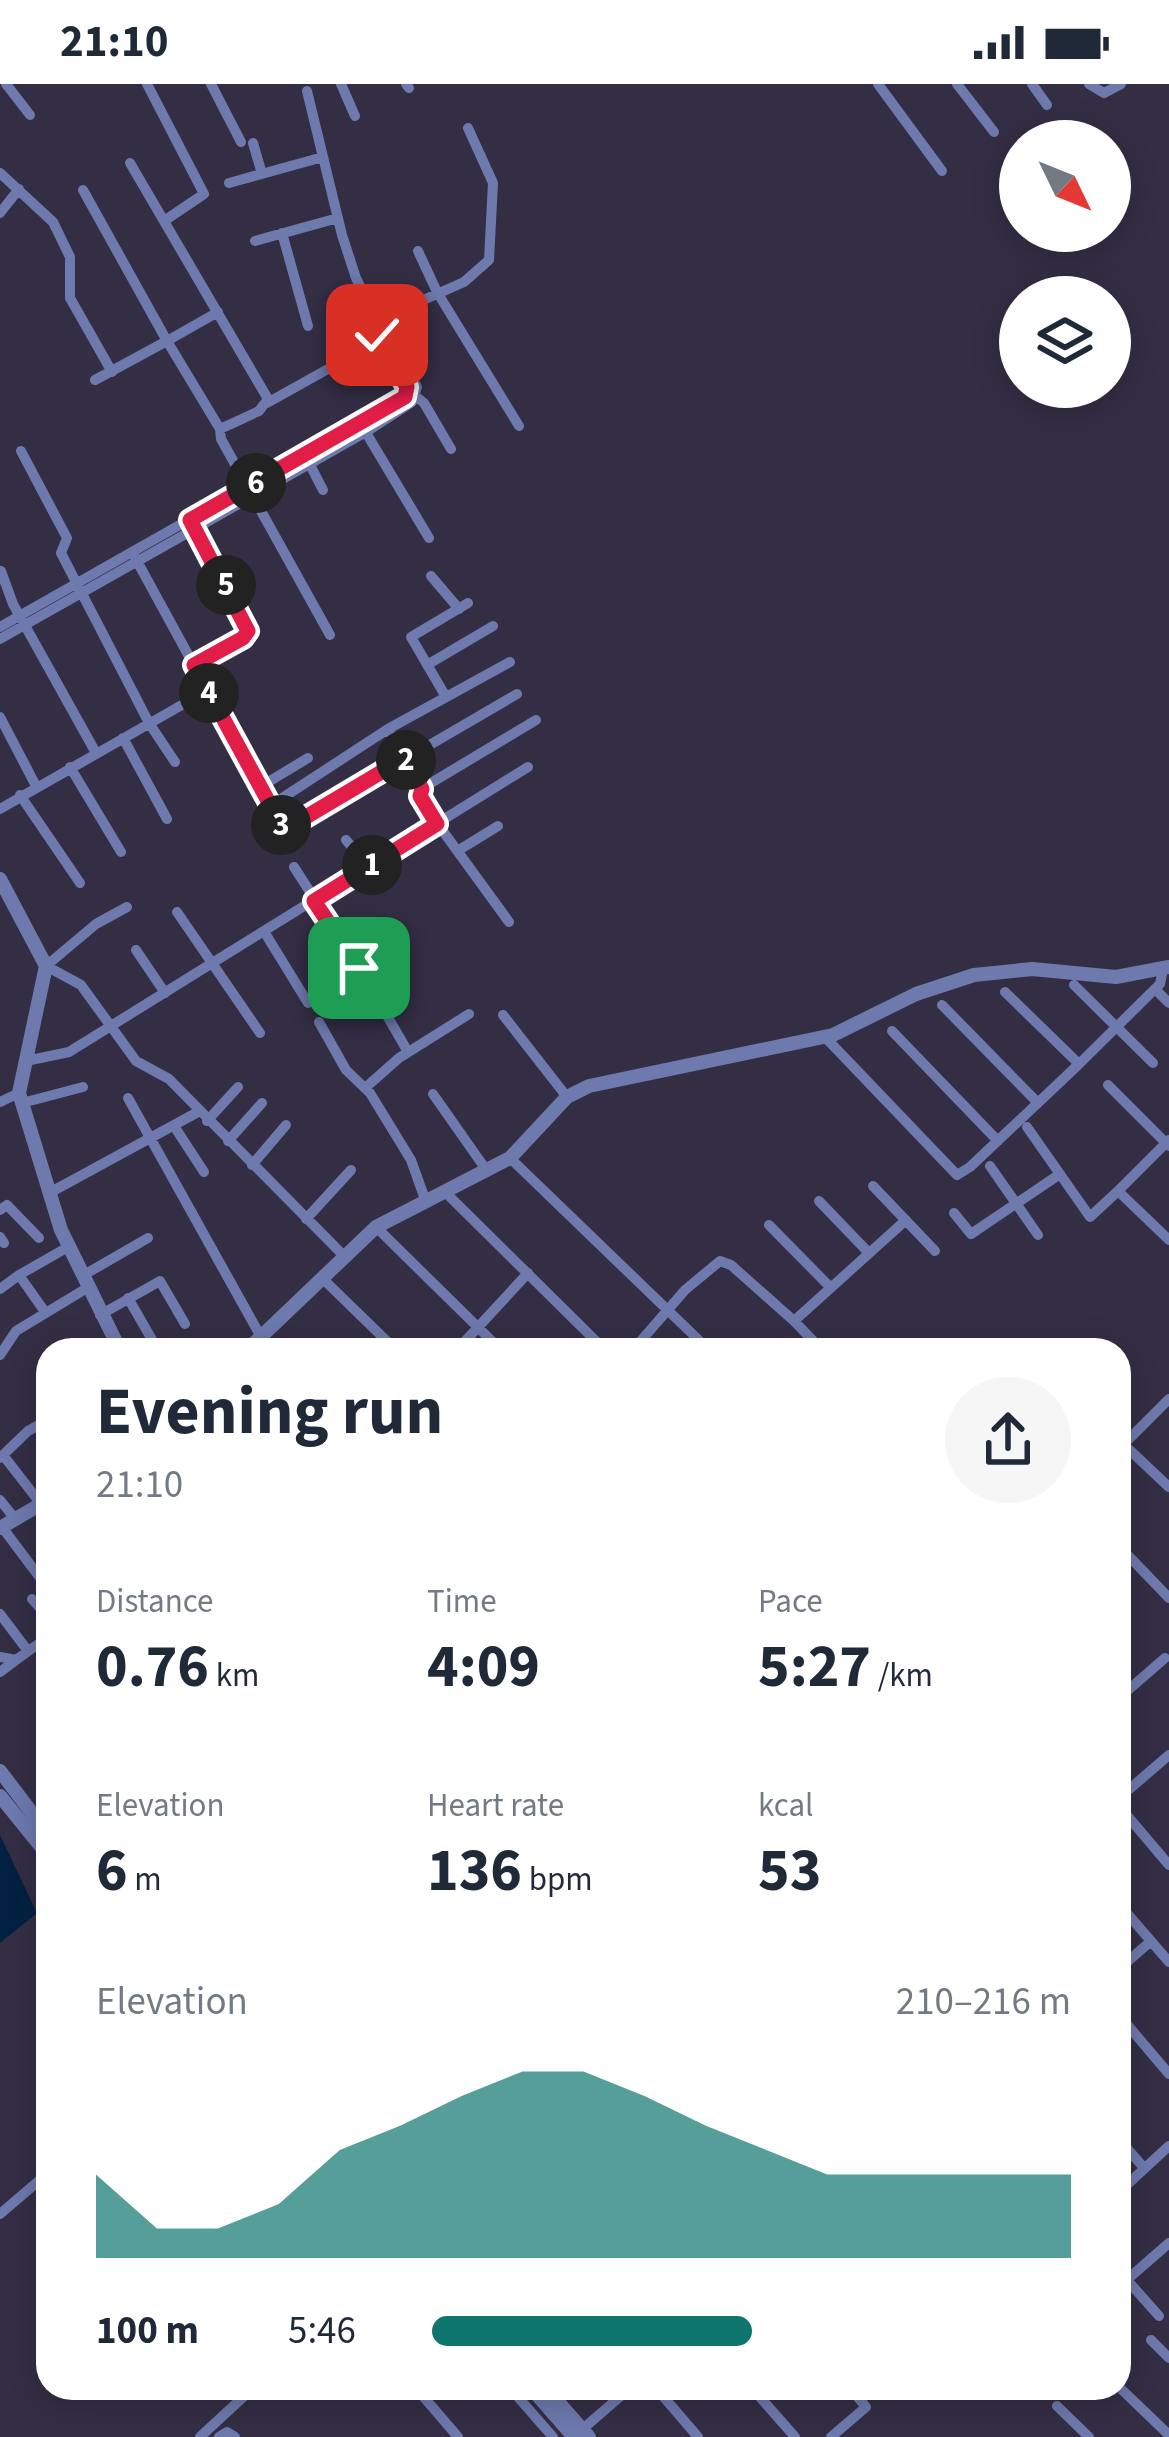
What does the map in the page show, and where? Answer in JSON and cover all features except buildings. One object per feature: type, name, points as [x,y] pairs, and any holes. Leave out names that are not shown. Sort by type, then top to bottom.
[{"type":"street","points":[[6,84],[30,115]]},
{"type":"street","points":[[147,84],[204,194],[164,221]]},
{"type":"street","points":[[211,84],[262,174]]},
{"type":"street","points":[[341,84],[355,116]]},
{"type":"street","points":[[878,84],[942,171]]},
{"type":"street","points":[[957,84],[994,133]]},
{"type":"street","points":[[1032,84],[1047,105]]},
{"type":"street","points":[[1089,84],[1104,93],[1120,84]]},
{"type":"street","points":[[307,91],[338,218],[356,278],[378,323],[380,340],[451,449]]},
{"type":"street","points":[[378,323],[464,282],[489,260],[493,183],[468,128]]},
{"type":"street","points":[[229,183],[323,157]]},
{"type":"street","points":[[130,163],[261,383],[267,403]]},
{"type":"street","points":[[0,173],[53,222],[70,257],[70,298],[112,372]]},
{"type":"street","points":[[0,212],[19,189]]},
{"type":"street","points":[[83,190],[220,429],[226,454],[330,635]]},
{"type":"street","points":[[255,241],[338,218]]},
{"type":"street","points":[[282,233],[308,326]]},
{"type":"street","points":[[418,251],[437,292],[519,427]]},
{"type":"street","points":[[95,380],[218,312]]},
{"type":"street","points":[[0,639],[22,620],[362,428],[412,394],[418,387],[386,328],[378,323]]},
{"type":"street","points":[[220,429],[380,340]]},
{"type":"street","points":[[362,428],[429,538]]},
{"type":"street","points":[[22,451],[67,538],[61,553],[149,723],[175,762]]},
{"type":"street","points":[[307,459],[323,490]]},
{"type":"street","points":[[192,524],[248,631],[194,665]]},
{"type":"street","points":[[134,556],[284,830],[517,694]]},
{"type":"street","points":[[1,571],[22,620],[96,753]]},
{"type":"street","points":[[431,576],[464,606],[411,637],[446,698]]},
{"type":"street","points":[[0,627],[22,620]]},
{"type":"street","points":[[427,665],[493,626]]},
{"type":"street","points":[[270,806],[388,729],[510,662]]},
{"type":"street","points":[[0,809],[208,690]]},
{"type":"street","points":[[0,717],[36,786]]},
{"type":"street","points":[[509,922],[420,796],[422,789],[536,720]]},
{"type":"street","points":[[388,729],[422,789]]},
{"type":"street","points":[[123,738],[167,819]]},
{"type":"street","points":[[260,787],[308,758]]},
{"type":"street","points":[[26,1061],[69,1052],[528,766]]},
{"type":"street","points":[[70,767],[121,852]]},
{"type":"street","points":[[20,795],[80,883]]},
{"type":"street","points":[[459,850],[498,826]]},
{"type":"street","points":[[346,840],[369,867]]},
{"type":"street","points":[[294,867],[359,968]]},
{"type":"street","points":[[0,879],[46,966],[81,985],[136,1061],[170,1079],[202,1117],[344,1256]]},
{"type":"street","points":[[113,1338],[68,1246],[20,1098],[46,966],[96,924],[127,907]]},
{"type":"street","points":[[177,912],[260,1034]]},
{"type":"street","points":[[265,933],[308,1003]]},
{"type":"street","points":[[136,950],[165,993]]},
{"type":"street","points":[[128,1098],[261,1336],[376,1227],[510,1158],[567,1097],[589,1087],[824,1036],[916,994],[974,975],[1032,969],[1115,977],[1166,969]]},
{"type":"street","points":[[824,1036],[957,1174],[1079,1064],[1155,989],[1166,969]]},
{"type":"street","points":[[367,982],[408,1052]]},
{"type":"street","points":[[1075,985],[1153,1064]]},
{"type":"street","points":[[1155,989],[1169,1004]]},
{"type":"street","points":[[1005,992],[1079,1064]]},
{"type":"street","points":[[942,1005],[1038,1103]]},
{"type":"street","points":[[365,1088],[408,1052],[469,1013]]},
{"type":"street","points":[[502,1016],[567,1097]]},
{"type":"street","points":[[319,1022],[346,1070],[365,1088],[411,1160],[426,1202]]},
{"type":"street","points":[[892,1031],[998,1141]]},
{"type":"street","points":[[1028,1126],[1090,1216],[1168,1143],[1108,1085]]},
{"type":"street","points":[[0,1102],[83,1088]]},
{"type":"street","points":[[51,1192],[174,1126],[202,1117],[238,1088]]},
{"type":"street","points":[[433,1094],[487,1171]]},
{"type":"street","points":[[228,1142],[262,1102]]},
{"type":"street","points":[[252,1165],[286,1125]]},
{"type":"street","points":[[174,1126],[204,1172]]},
{"type":"street","points":[[510,1158],[696,1338]]},
{"type":"street","points":[[990,1166],[1038,1235]]},
{"type":"street","points":[[307,1219],[351,1170]]},
{"type":"street","points":[[954,1213],[971,1234],[1060,1174]]},
{"type":"street","points":[[873,1186],[935,1251]]},
{"type":"street","points":[[1118,1191],[1169,1240]]},
{"type":"street","points":[[445,1192],[593,1338]]},
{"type":"street","points":[[819,1201],[869,1253]]},
{"type":"street","points":[[0,1210],[7,1205],[39,1238]]},
{"type":"street","points":[[794,1321],[905,1220]]},
{"type":"street","points":[[769,1225],[831,1288]]},
{"type":"street","points":[[376,1227],[488,1338]]},
{"type":"street","points":[[0,1355],[16,1331],[148,1238]]},
{"type":"street","points":[[0,1289],[68,1246]]},
{"type":"street","points":[[644,1338],[685,1290],[720,1261],[731,1265],[810,1338]]},
{"type":"street","points":[[470,1338],[528,1274]]},
{"type":"street","points":[[20,1275],[45,1312]]},
{"type":"street","points":[[324,1280],[384,1338]]},
{"type":"street","points":[[100,1315],[160,1281],[184,1324]]},
{"type":"street","points":[[128,1298],[151,1338]]},
{"type":"street","points":[[1131,1434],[1169,1399]]},
{"type":"street","points":[[36,1430],[2,1457],[36,1493]]},
{"type":"street","points":[[1131,1454],[1169,1487]]},
{"type":"street","points":[[0,1500],[6,1525],[36,1570]]},
{"type":"street","points":[[6,1525],[36,1507]]},
{"type":"street","points":[[1131,1558],[1169,1598]]},
{"type":"street","points":[[32,1598],[36,1603]]},
{"type":"street","points":[[0,1614],[28,1651]]},
{"type":"street","points":[[0,1672],[36,1645]]},
{"type":"street","points":[[0,1657],[16,1660]]},
{"type":"street","points":[[1131,1688],[1165,1658]]},
{"type":"street","points":[[1131,1791],[1169,1755]]},
{"type":"street","points":[[0,1771],[36,1818]]},
{"type":"street","points":[[0,1796],[36,1841]]},
{"type":"street","points":[[1131,1817],[1169,1864]]},
{"type":"street","points":[[1131,1918],[1169,1962]]},
{"type":"street","points":[[1131,1958],[1151,1941]]},
{"type":"street","points":[[1131,2029],[1169,2074]]},
{"type":"street","points":[[1131,2180],[1169,2146]]},
{"type":"street","points":[[1131,2153],[1144,2168]]},
{"type":"street","points":[[0,2214],[36,2183]]},
{"type":"street","points":[[1131,2274],[1164,2247],[1169,2263]]},
{"type":"street","points":[[1131,2289],[1159,2316]]},
{"type":"street","points":[[1151,2340],[1169,2358]]},
{"type":"street","points":[[1131,2398],[1169,2434]]},
{"type":"street","points":[[200,2437],[240,2400]]},
{"type":"street","points":[[426,2400],[458,2437]]},
{"type":"street","points":[[521,2400],[553,2437]]},
{"type":"street","points":[[544,2400],[580,2435]]},
{"type":"street","points":[[555,2400],[580,2435]]},
{"type":"street","points":[[580,2435],[617,2400]]},
{"type":"street","points":[[666,2400],[698,2437]]},
{"type":"street","points":[[763,2400],[795,2437]]},
{"type":"street","points":[[831,2437],[866,2407],[860,2400]]},
{"type":"street","points":[[1057,2406],[1089,2437]]},
{"type":"street","points":[[219,2437],[227,2432],[235,2437]]},
{"type":"water","points":[[0,1835],[36,1914],[0,1943]]},
{"type":"route","points":[[359,968],[314,901],[437,824],[405,758],[284,830],[194,665],[243,638],[248,625],[190,520],[405,397],[407,387],[377,335]]}]
